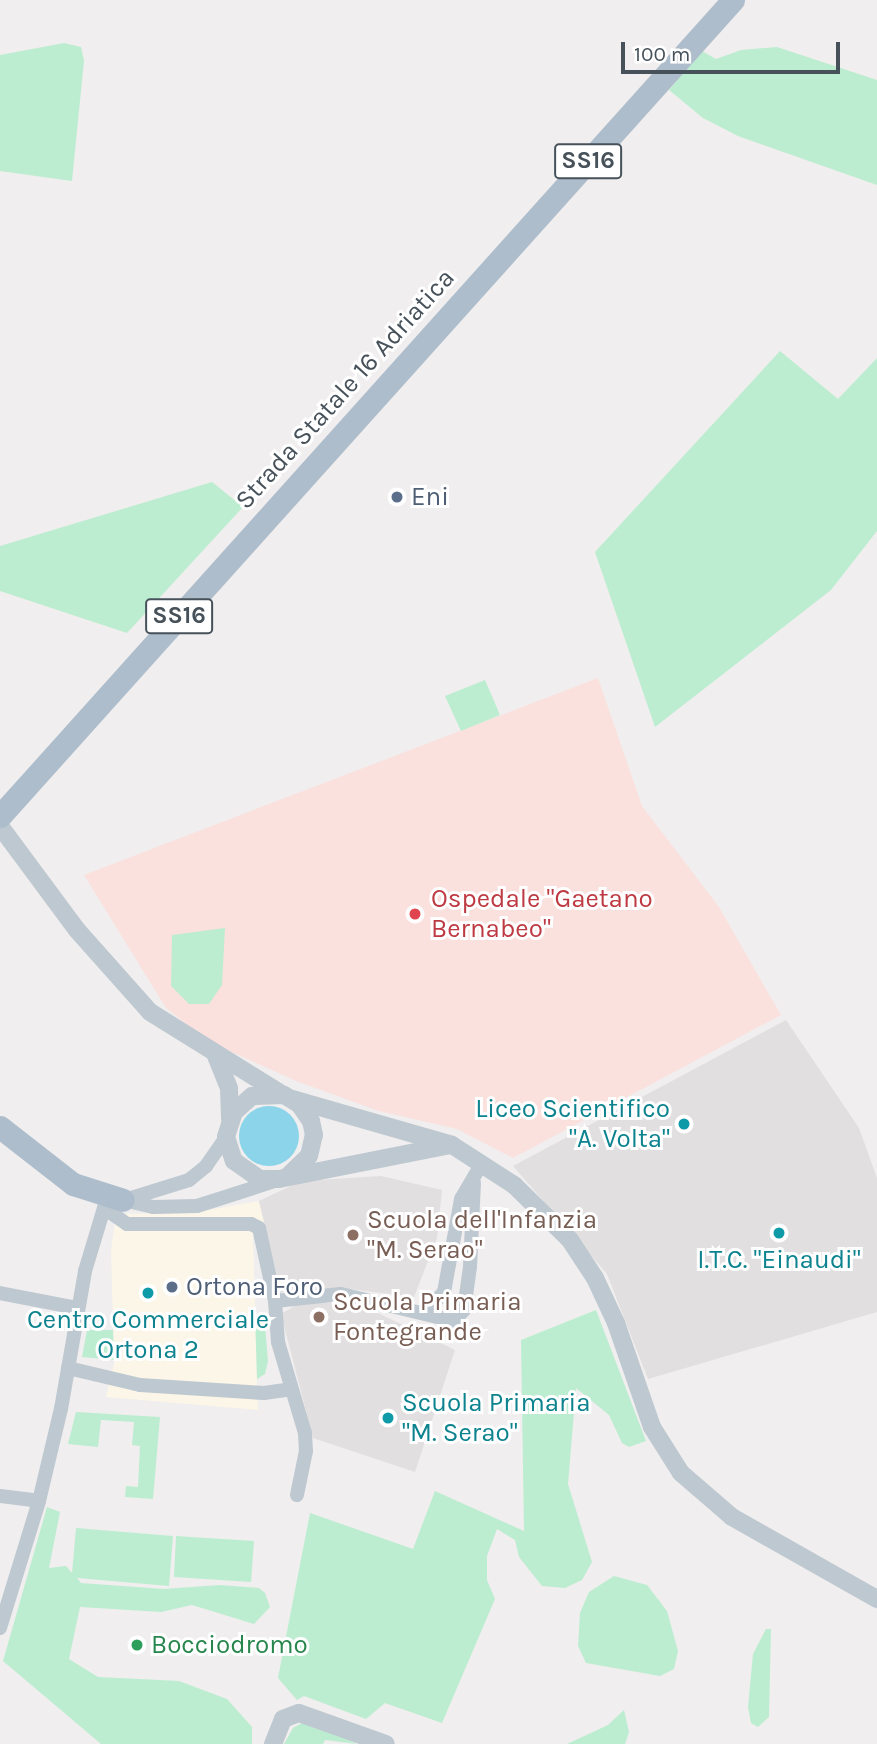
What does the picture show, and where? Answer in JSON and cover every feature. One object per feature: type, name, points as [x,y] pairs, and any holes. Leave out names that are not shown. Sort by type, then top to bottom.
[{"type":"main road","name":"Strada Statale 16 Adriatica","points":[[0,816],[733,0]]},
{"type":"main road","points":[[0,1127],[73,1184],[112,1201]]},
{"type":"street","points":[[0,826],[136,998],[158,1019],[288,1097],[307,1114],[314,1135],[306,1162],[283,1178],[260,1179],[243,1171],[231,1156],[226,1138]]},
{"type":"street","points":[[112,1201],[189,1180],[206,1167],[226,1138],[230,1119],[229,1089],[216,1056]]},
{"type":"street","points":[[230,1119],[252,1096],[288,1097],[452,1145],[482,1163],[542,1209],[595,1278],[616,1323],[652,1427],[681,1473],[732,1517],[877,1599]]},
{"type":"street","points":[[112,1201],[153,1207],[197,1206],[283,1178],[452,1145]]},
{"type":"street","points":[[424,1312],[443,1292],[461,1199],[474,1183],[482,1163]]},
{"type":"street","points":[[275,1301],[341,1294],[454,1321],[464,1310],[474,1183]]},
{"type":"street","points":[[112,1201],[127,1224],[256,1225],[263,1235],[275,1301],[278,1342],[306,1451],[297,1495]]},
{"type":"street","points":[[0,1628],[39,1501],[68,1368],[77,1308],[112,1201]]},
{"type":"street","points":[[0,1293],[77,1308]]},
{"type":"street","points":[[68,1368],[140,1385],[264,1393],[290,1389]]},
{"type":"street","points":[[0,1496],[39,1501]]},
{"type":"street","points":[[273,1744],[283,1719],[299,1713],[386,1744]]},
{"type":"shaded area","name":"Ospedale \"Gaetano Bernabeo\"","points":[[598,678],[642,806],[719,907],[781,1015],[513,1158],[457,1129],[379,1111],[296,1081],[223,1048],[190,1027],[166,1008],[84,875]]},
{"type":"shaded area","points":[[786,1020],[859,1128],[877,1178],[877,1312],[648,1379],[607,1274],[513,1166]]},
{"type":"shaded area","name":"Scuola dell'Infanzia \"M. Serao\"","points":[[381,1176],[442,1190],[437,1238],[414,1297],[350,1289],[281,1292],[259,1201],[301,1181]]},
{"type":"shaded area","points":[[259,1201],[267,1233],[253,1236],[258,1410],[106,1397],[114,1364],[111,1250],[116,1214],[192,1213]]},
{"type":"shaded area","points":[[303,1301],[359,1304],[455,1350],[415,1472],[313,1438],[281,1314]]},
{"type":"green space","points":[[64,43],[81,47],[84,61],[72,181],[0,171],[0,55]]},
{"type":"green space","points":[[777,47],[877,80],[877,185],[738,136],[703,118],[669,90],[702,51],[716,59],[741,50]]},
{"type":"green space","points":[[780,351],[838,399],[877,358],[877,531],[831,590],[655,727],[595,552]]},
{"type":"green space","points":[[212,482],[243,507],[127,633],[0,591],[0,546]]},
{"type":"green space","points":[[485,680],[500,715],[461,731],[445,696]]},
{"type":"green space","points":[[225,928],[222,985],[209,1004],[189,1004],[171,986],[172,935]]},
{"type":"green space","points":[[596,1310],[646,1441],[629,1447],[622,1443],[609,1415],[576,1388],[568,1484],[592,1562],[582,1580],[565,1588],[542,1586],[519,1557],[515,1540],[497,1529],[487,1556],[487,1580],[495,1599],[442,1723],[385,1703],[366,1719],[304,1696],[297,1700],[278,1678],[310,1513],[413,1549],[435,1491],[524,1531],[521,1340]]},
{"type":"green space","points":[[255,1315],[264,1315],[268,1361],[265,1374],[257,1379]]},
{"type":"green space","points":[[87,1330],[113,1330],[114,1360],[82,1357]]},
{"type":"green space","points":[[76,1412],[160,1417],[153,1499],[125,1497],[126,1486],[138,1487],[140,1446],[132,1445],[134,1422],[101,1420],[98,1447],[68,1444]]},
{"type":"green space","points":[[47,1507],[60,1512],[49,1568],[66,1566],[72,1573],[76,1528],[173,1536],[169,1586],[77,1578],[81,1583],[164,1589],[220,1585],[259,1588],[265,1593],[270,1607],[254,1624],[192,1605],[161,1612],[80,1607],[69,1659],[98,1677],[179,1681],[227,1699],[252,1727],[252,1744],[101,1744],[3,1661]]},
{"type":"green space","points":[[176,1536],[254,1541],[251,1582],[174,1577]]},
{"type":"green space","points":[[614,1576],[647,1585],[667,1611],[678,1651],[674,1669],[660,1676],[586,1663],[578,1646],[580,1613],[589,1592]]},
{"type":"green space","points":[[766,1629],[771,1629],[769,1717],[758,1727],[751,1723],[748,1707],[753,1654]]},
{"type":"green space","points":[[624,1710],[629,1732],[625,1744],[567,1744],[608,1725]]},
{"type":"green space","points":[[304,1722],[357,1744],[325,1740],[323,1744],[284,1744],[293,1728]]},
{"type":"water","points":[[269,1106],[281,1108],[294,1119],[299,1136],[297,1148],[286,1161],[269,1166],[257,1164],[244,1153],[239,1136],[241,1124],[252,1111]]},
{"type":"place","name":"Eni","points":[[397,497]]},
{"type":"place","name":"Ospedale \"Gaetano Bernabeo\"","points":[[415,914]]},
{"type":"place","name":"Liceo Scientifico \"A. Volta\"","points":[[684,1124]]},
{"type":"place","name":"I.T.C. \"Einaudi\"","points":[[779,1233]]},
{"type":"place","name":"Scuola dell'Infanzia \"M. Serao\"","points":[[353,1235]]},
{"type":"place","name":"Ortona Foro","points":[[172,1287]]},
{"type":"place","name":"Centro Commerciale Ortona 2","points":[[148,1293]]},
{"type":"place","name":"Scuola Primaria Fontegrande","points":[[319,1317]]},
{"type":"place","name":"Scuola Primaria \"M. Serao\"","points":[[388,1418]]},
{"type":"place","name":"Bocciodromo","points":[[137,1645]]}]
